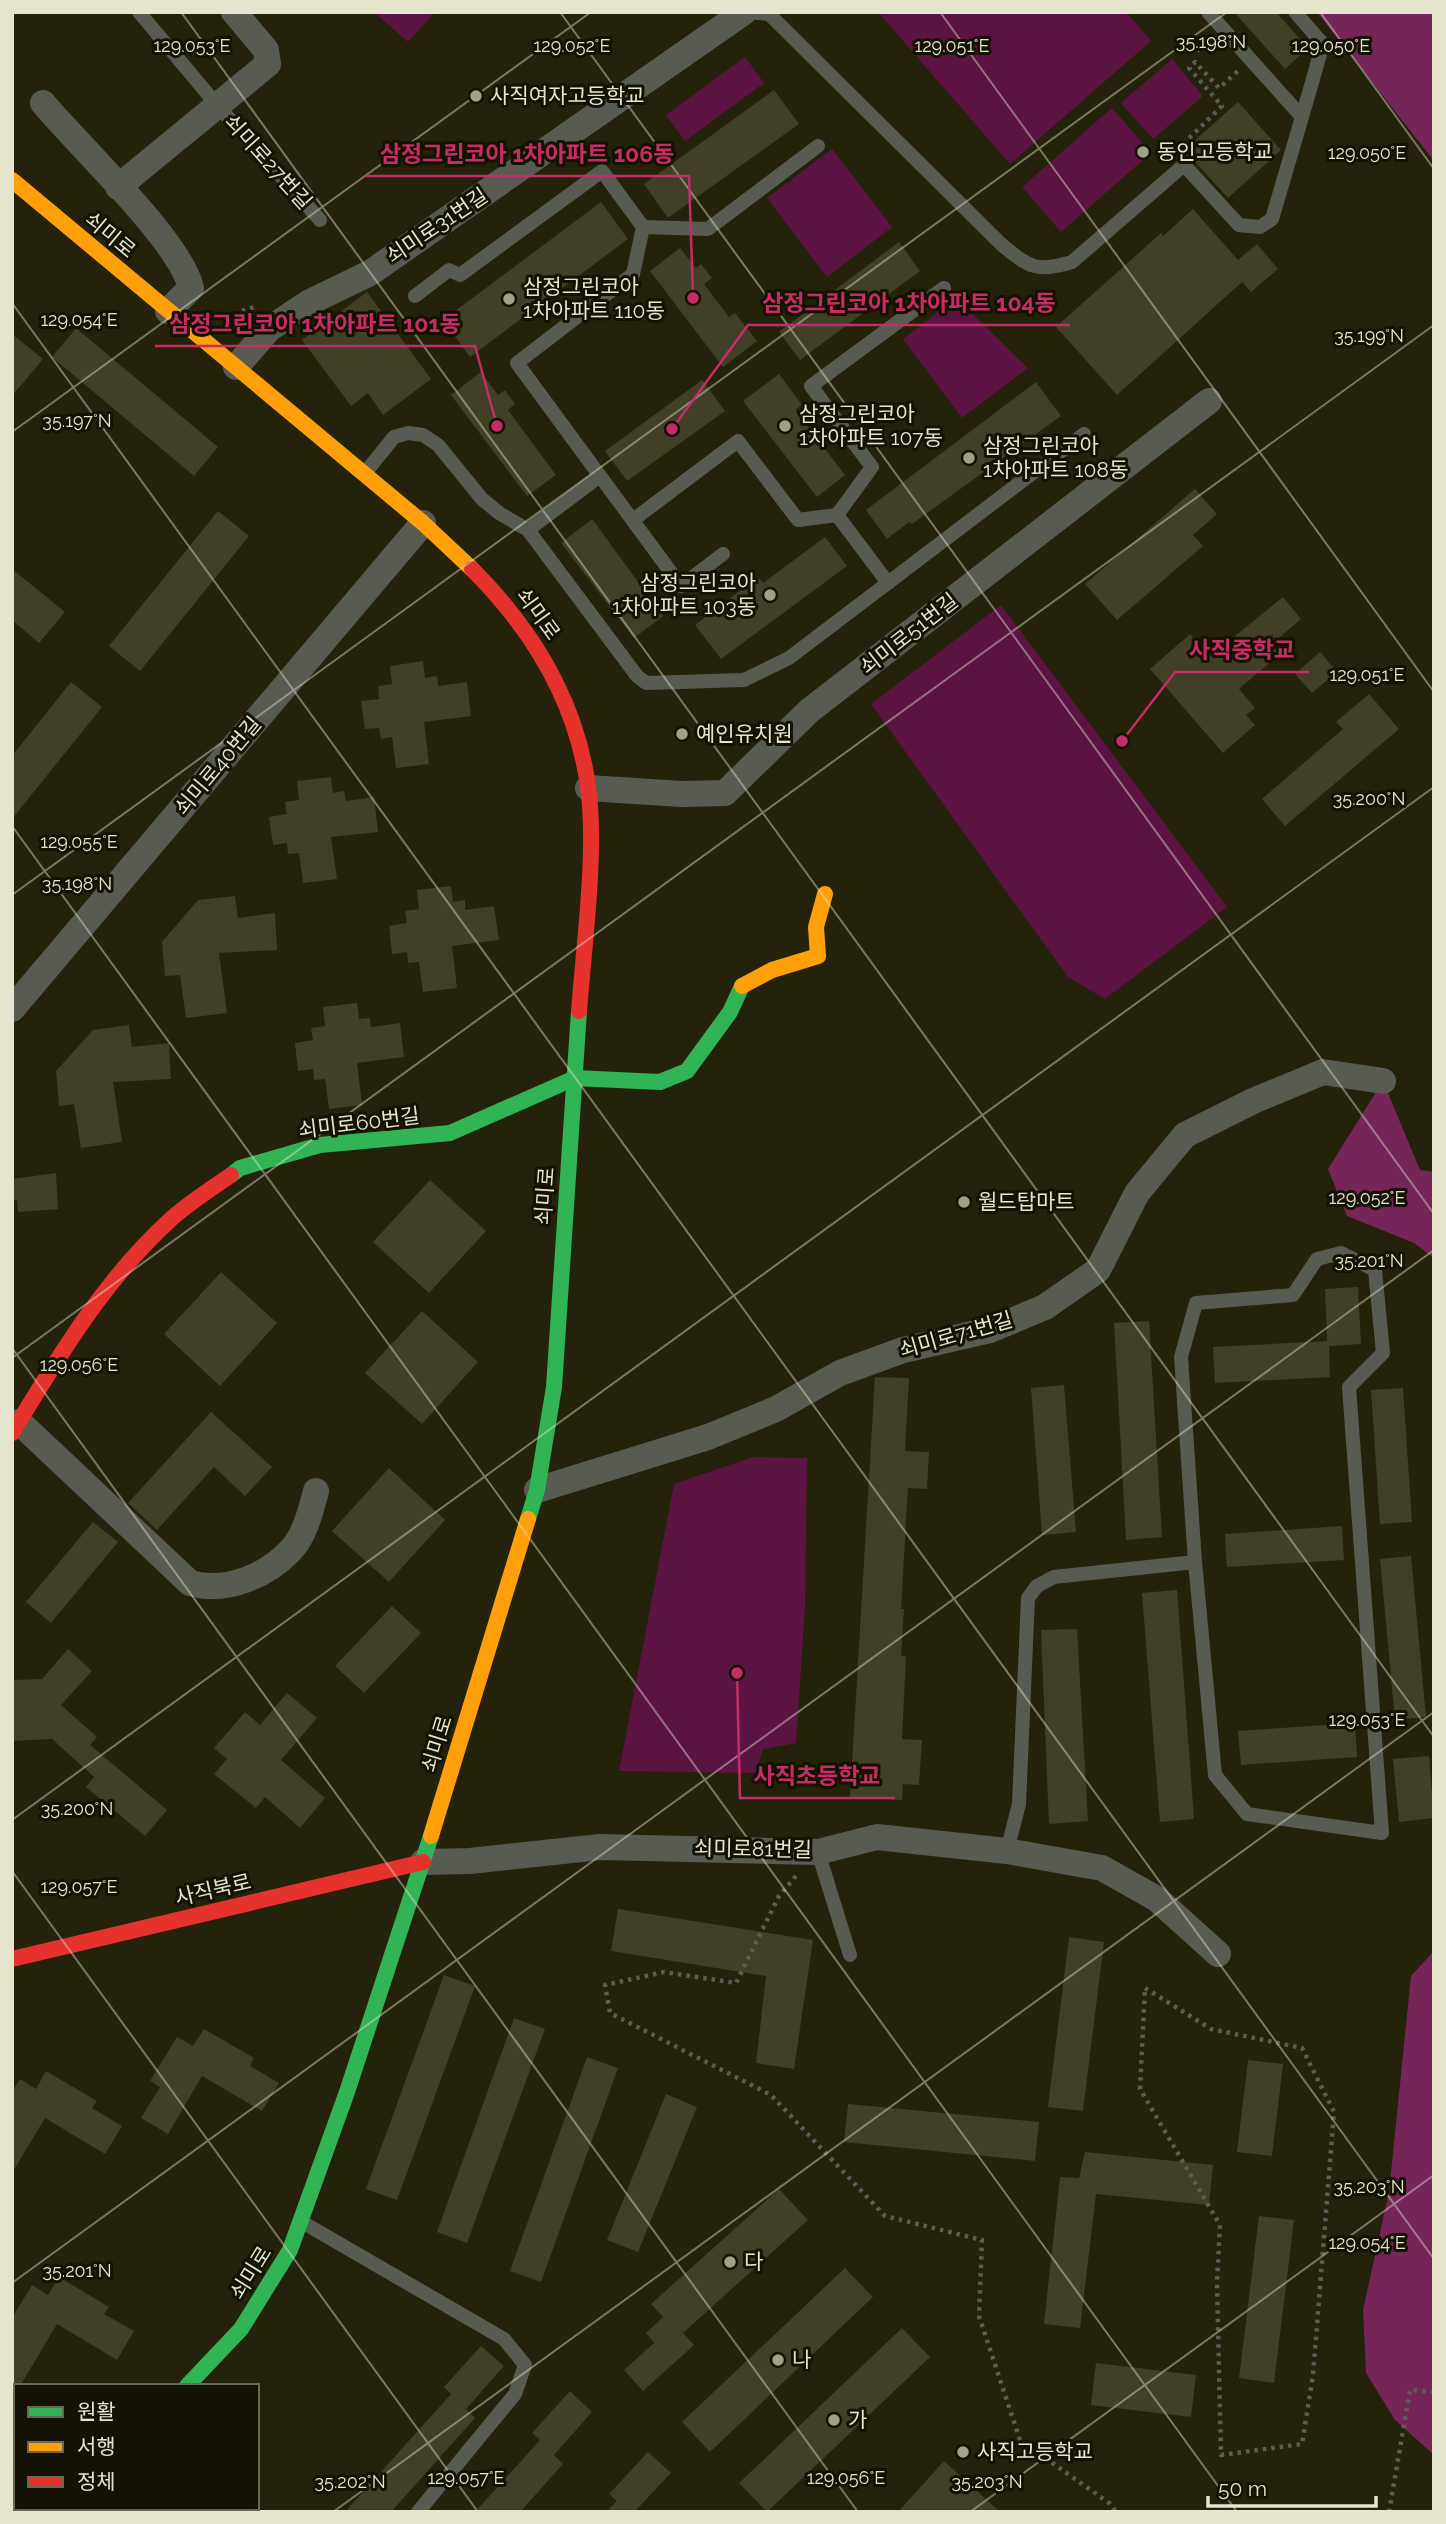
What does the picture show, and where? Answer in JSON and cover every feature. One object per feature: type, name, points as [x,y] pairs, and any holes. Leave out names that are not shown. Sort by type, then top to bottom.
[{"type":"main road","name":"쇠미로","points":[[12,180],[423,523],[485,580],[529,635],[552,670],[575,729],[588,788],[589,862],[554,1387],[537,1490],[423,1862],[348,2092],[290,2250],[242,2329],[189,2384]]},
{"type":"main road","points":[[575,1078],[660,1082],[687,1071],[730,1012],[738,988],[772,970],[818,956],[816,927],[825,894]]},
{"type":"main road","name":"쇠미로60번길","points":[[15,1427],[65,1345],[124,1267],[173,1218],[240,1168],[320,1145],[379,1142],[450,1133],[575,1078]]},
{"type":"main road","name":"사직북로","points":[[12,1959],[423,1862]]},
{"type":"street","name":"쇠미로27번길","points":[[118,187],[268,64],[266,50],[234,12]]},
{"type":"street","name":"쇠미로31번길","points":[[236,367],[269,330],[308,303],[370,273],[744,12]]},
{"type":"street","points":[[43,103],[187,270],[191,288],[168,311]]},
{"type":"street","name":"쇠미로51번길","points":[[588,788],[682,794],[725,793],[809,711],[1209,401]]},
{"type":"street","name":"쇠미로40번길","points":[[12,1009],[423,523]]},
{"type":"street","name":"쇠미로71번길","points":[[537,1490],[708,1437],[776,1409],[840,1373],[903,1350],[990,1330],[1045,1307],[1098,1270],[1137,1193],[1185,1135],[1253,1101],[1323,1072],[1383,1082]]},
{"type":"street","points":[[15,1427],[190,1583],[208,1588],[251,1577],[292,1550],[310,1515],[316,1491]]},
{"type":"street","name":"쇠미로81번길","points":[[423,1862],[470,1861],[600,1847],[818,1852],[877,1837],[1007,1852],[1102,1868],[1157,1899],[1218,1954]]},
{"type":"lane","name":"쇠미로27번길","points":[[139,12],[216,106],[320,219]]},
{"type":"lane","points":[[744,12],[769,14],[1002,245],[1029,267],[1052,268],[1072,262],[1184,165],[1239,225],[1260,227],[1272,219],[1323,44],[1295,12]]},
{"type":"lane","points":[[1208,12],[1301,117]]},
{"type":"lane","points":[[643,227],[708,229],[818,146]]},
{"type":"lane","points":[[415,296],[449,270],[460,275],[602,171],[643,227],[633,274],[517,363],[681,586],[723,554]]},
{"type":"lane","points":[[633,520],[738,441],[798,520],[837,515],[873,467],[811,386],[944,288]]},
{"type":"lane","points":[[364,474],[394,437],[408,433],[423,435],[438,445],[490,506],[528,530],[637,676],[646,683],[744,680],[789,658],[1084,434]]},
{"type":"lane","points":[[528,530],[600,476]]},
{"type":"lane","points":[[837,515],[888,583]]},
{"type":"lane","points":[[1341,1253],[1375,1270],[1383,1353],[1349,1387],[1382,1833],[1247,1814],[1214,1775],[1195,1562],[1181,1357],[1196,1303],[1293,1295],[1317,1259],[1341,1253]]},
{"type":"lane","points":[[1007,1852],[1019,1804],[1028,1598],[1037,1586],[1054,1577],[1195,1562]]},
{"type":"lane","points":[[818,1852],[850,1955]]},
{"type":"lane","points":[[300,2221],[504,2339],[525,2365],[515,2394],[418,2512]]},
{"type":"path","points":[[1175,157],[1178,146],[1222,106],[1189,68],[1195,62],[1219,88],[1250,60]]},
{"type":"path","points":[[818,1852],[779,1896],[736,1983],[664,1972],[605,1984],[610,2013],[771,2095],[885,2216],[982,2240],[979,2316],[1020,2440],[1109,2503],[1116,2512]]},
{"type":"path","points":[[1145,1987],[1210,2029],[1302,2048],[1334,2112],[1313,2375],[1302,2444],[1221,2455],[1217,2282],[1220,2225],[1140,2089],[1145,1987]]},
{"type":"path","points":[[1388,2511],[1410,2390],[1434,2392]]},
{"type":"shaded area","points":[[374,12],[435,12],[408,42]]},
{"type":"shaded area","points":[[878,12],[1126,12],[1151,41],[1010,164]]},
{"type":"shaded area","points":[[1317,12],[1434,12],[1434,161]]},
{"type":"shaded area","points":[[745,57],[764,83],[685,141],[666,115]]},
{"type":"shaded area","points":[[1172,59],[1203,96],[1153,139],[1121,103]]},
{"type":"shaded area","points":[[1112,108],[1151,153],[1061,232],[1022,187]]},
{"type":"shaded area","points":[[832,149],[892,227],[827,277],[767,198]]},
{"type":"shaded area","points":[[956,298],[1028,368],[962,418],[903,339]]},
{"type":"shaded area","points":[[1001,605],[1227,907],[1105,999],[1068,977],[871,704]]},
{"type":"shaded area","points":[[1383,1081],[1420,1170],[1434,1172],[1434,1258],[1414,1243],[1347,1216],[1328,1169]]},
{"type":"shaded area","points":[[753,1457],[807,1458],[805,1608],[796,1743],[763,1749],[756,1773],[619,1771],[674,1484]]},
{"type":"shaded area","points":[[1434,1951],[1434,2455],[1395,2420],[1366,2373],[1363,2310],[1389,2192],[1411,1976]]},
{"type":"building","points":[[1234,12],[1276,12],[1308,48],[1285,69]]},
{"type":"building","name":"삼정그린코아 1차아파트 110동","points":[[774,90],[799,124],[668,218],[644,184]]},
{"type":"building","points":[[1238,102],[1281,150],[1228,198],[1184,150]]},
{"type":"building","name":"삼정그린코아 1차아파트 110동","points":[[601,202],[628,239],[470,357],[443,320]]},
{"type":"building","points":[[1193,209],[1238,260],[1257,244],[1278,269],[1251,292],[1242,282],[1117,395],[1056,327],[1161,233],[1163,236]]},
{"type":"building","points":[[899,242],[920,271],[800,360],[779,332]]},
{"type":"building","points":[[680,248],[696,268],[701,264],[712,278],[704,284],[729,317],[735,313],[757,341],[723,367],[650,271]]},
{"type":"building","points":[[367,292],[431,379],[383,415],[368,393],[351,406],[302,340]]},
{"type":"building","points":[[76,328],[218,447],[194,476],[52,357]]},
{"type":"building","points":[[12,334],[43,359],[12,396]]},
{"type":"building","points":[[481,372],[498,395],[505,390],[515,404],[508,410],[556,475],[527,496],[451,395]]},
{"type":"building","name":"삼정그린코아 1차아파트 107동","points":[[779,374],[802,405],[795,410],[845,475],[817,497],[743,401]]},
{"type":"building","points":[[702,380],[725,411],[627,481],[605,451]]},
{"type":"building","name":"삼정그린코아 1차아파트 108동","points":[[1036,382],[1061,416],[912,524],[909,522],[887,539],[866,510]]},
{"type":"building","points":[[1195,489],[1217,514],[1193,535],[1203,546],[1117,620],[1085,584]]},
{"type":"building","points":[[218,511],[249,536],[140,671],[109,646]]},
{"type":"building","points":[[592,519],[663,616],[634,638],[561,543]]},
{"type":"building","name":"삼정그린코아 1차아파트 103동","points":[[825,537],[847,566],[721,659],[695,625],[758,577],[763,583]]},
{"type":"building","points":[[12,569],[65,612],[39,643],[12,620]]},
{"type":"building","points":[[1283,597],[1301,619],[1280,637],[1288,647],[1239,689],[1255,708],[1246,715],[1255,725],[1223,753],[1150,669],[1190,634],[1209,657]]},
{"type":"building","points":[[1320,652],[1337,672],[1312,693],[1295,674]]},
{"type":"building","points":[[423,661],[425,678],[437,676],[438,686],[467,682],[471,716],[424,722],[429,764],[396,768],[392,737],[381,739],[379,728],[365,729],[361,701],[379,699],[378,686],[392,684],[390,666]]},
{"type":"building","points":[[71,682],[102,707],[12,819],[12,756]]},
{"type":"building","points":[[1369,694],[1399,729],[1285,826],[1262,799],[1343,729],[1336,722]]},
{"type":"building","points":[[331,777],[333,793],[344,791],[346,801],[374,797],[378,832],[331,837],[337,879],[303,883],[299,853],[288,854],[287,843],[273,845],[269,817],[287,814],[285,802],[299,800],[297,781]]},
{"type":"building","points":[[451,886],[453,902],[465,900],[465,910],[494,906],[499,940],[452,946],[457,988],[423,992],[419,962],[408,963],[407,952],[392,954],[389,926],[407,923],[405,911],[419,909],[417,890]]},
{"type":"building","points":[[235,896],[238,918],[275,913],[277,950],[219,953],[227,1013],[186,1018],[180,975],[165,976],[162,942],[198,900]]},
{"type":"building","points":[[357,1003],[359,1019],[370,1018],[371,1027],[400,1023],[404,1057],[357,1063],[362,1105],[329,1109],[325,1079],[314,1080],[313,1069],[298,1071],[295,1043],[313,1040],[311,1028],[325,1026],[323,1007]]},
{"type":"building","points":[[129,1025],[132,1047],[169,1043],[171,1079],[113,1082],[122,1142],[81,1148],[74,1104],[59,1106],[56,1071],[93,1030]]},
{"type":"building","points":[[56,1173],[58,1209],[18,1212],[17,1200],[12,1200],[12,1179]]},
{"type":"building","points":[[430,1180],[486,1231],[429,1293],[373,1242]]},
{"type":"building","points":[[221,1272],[277,1323],[220,1386],[164,1334]]},
{"type":"building","points":[[1358,1287],[1361,1344],[1329,1346],[1330,1377],[1215,1383],[1213,1347],[1327,1341],[1325,1289]]},
{"type":"building","points":[[422,1311],[478,1362],[422,1424],[365,1373]]},
{"type":"building","points":[[1149,1321],[1162,1537],[1126,1540],[1114,1323]]},
{"type":"building","points":[[875,1377],[909,1378],[905,1451],[929,1452],[927,1489],[908,1488],[901,1609],[904,1609],[901,1656],[906,1656],[902,1739],[922,1740],[919,1785],[903,1784],[902,1800],[850,1797]]},
{"type":"building","points":[[1064,1385],[1076,1532],[1042,1535],[1031,1388]]},
{"type":"building","points":[[1403,1388],[1412,1522],[1380,1524],[1371,1390]]},
{"type":"building","points":[[211,1412],[272,1467],[245,1496],[214,1467],[157,1530],[128,1503]]},
{"type":"building","points":[[389,1468],[445,1520],[389,1582],[332,1531]]},
{"type":"building","points":[[93,1522],[118,1542],[51,1623],[26,1602]]},
{"type":"building","points":[[1342,1526],[1344,1560],[1227,1567],[1225,1534]]},
{"type":"building","points":[[1411,1556],[1426,1717],[1395,1720],[1380,1559]]},
{"type":"building","points":[[1177,1590],[1194,1819],[1160,1822],[1142,1593]]},
{"type":"building","points":[[392,1606],[421,1633],[364,1693],[335,1666]]},
{"type":"building","points":[[1077,1629],[1088,1821],[1049,1824],[1041,1630]]},
{"type":"building","points":[[68,1649],[92,1671],[61,1705],[97,1737],[90,1745],[167,1810],[145,1836],[86,1787],[94,1777],[52,1739],[12,1741],[12,1680],[42,1679]]},
{"type":"building","points":[[287,1693],[317,1718],[281,1760],[325,1798],[300,1828],[265,1797],[256,1808],[214,1774],[227,1759],[214,1748],[245,1712],[260,1725]]},
{"type":"building","points":[[1355,1723],[1357,1757],[1241,1765],[1238,1731]]},
{"type":"building","points":[[1429,1756],[1434,1818],[1399,1822],[1393,1759]]},
{"type":"building","points":[[618,1909],[813,1940],[794,2069],[756,2063],[766,1976],[611,1951]]},
{"type":"building","points":[[1069,1937],[1104,1942],[1083,2111],[1048,2107]]},
{"type":"building","points":[[444,1975],[475,1986],[397,2200],[366,2189]]},
{"type":"building","points":[[514,2018],[545,2029],[467,2243],[437,2232]]},
{"type":"building","points":[[204,2029],[254,2058],[250,2066],[279,2083],[262,2111],[202,2076],[168,2134],[141,2118],[160,2087],[150,2081],[177,2037],[193,2046]]},
{"type":"building","points":[[587,2057],[618,2068],[541,2282],[510,2271]]},
{"type":"building","points":[[1248,2060],[1283,2064],[1272,2156],[1237,2152]]},
{"type":"building","points":[[46,2071],[97,2101],[92,2108],[122,2126],[105,2154],[45,2118],[12,2173],[12,2092],[20,2079],[36,2089]]},
{"type":"building","points":[[666,2094],[697,2107],[638,2252],[607,2240]]},
{"type":"building","points":[[848,2104],[1039,2122],[1035,2161],[844,2142]]},
{"type":"building","points":[[1085,2152],[1213,2165],[1209,2205],[1096,2194],[1080,2328],[1044,2324],[1060,2177],[1079,2178]]},
{"type":"building","name":"다","points":[[779,2189],[808,2220],[683,2333],[694,2345],[643,2391],[624,2370],[654,2343],[646,2333],[663,2317],[651,2304]]},
{"type":"building","points":[[1259,2216],[1294,2220],[1274,2383],[1239,2378]]},
{"type":"building","name":"나","points":[[845,2268],[873,2297],[710,2452],[682,2422]]},
{"type":"building","points":[[59,2277],[109,2307],[104,2314],[134,2331],[117,2360],[57,2324],[21,2384],[14,2384],[12,2400],[12,2318],[32,2285],[48,2295]]},
{"type":"building","name":"가","points":[[902,2328],[930,2357],[767,2512],[739,2483]]},
{"type":"building","points":[[481,2346],[504,2366],[466,2409],[475,2418],[391,2512],[345,2512],[451,2394],[444,2387]]},
{"type":"building","points":[[1096,2363],[1196,2375],[1191,2417],[1091,2405]]},
{"type":"building","points":[[570,2391],[592,2412],[554,2455],[563,2464],[520,2512],[475,2512],[540,2440],[532,2433]]},
{"type":"building","points":[[648,2452],[671,2473],[634,2512],[606,2512],[617,2501],[609,2494]]},
{"type":"building","points":[[944,2461],[1000,2512],[898,2512]]},
{"type":"traffic: fast","points":[[231,1175],[240,1168],[320,1145],[450,1133],[575,1078],[660,1082],[687,1071],[730,1012],[742,986]]},
{"type":"traffic: fast","points":[[528,1519],[537,1490],[554,1387],[579,1011]]},
{"type":"traffic: fast","points":[[189,2384],[241,2329],[290,2250],[347,2092],[431,1836]]},
{"type":"traffic: slow","points":[[12,180],[423,523],[472,569]]},
{"type":"traffic: slow","points":[[742,986],[772,970],[818,956],[816,927],[825,894]]},
{"type":"traffic: slow","points":[[431,1836],[528,1519]]},
{"type":"traffic: jam","points":[[472,569],[514,616],[548,668],[562,696],[582,755],[588,786],[591,839],[589,898],[579,1011]]},
{"type":"traffic: jam","points":[[12,1433],[65,1348],[124,1267],[171,1219],[231,1175]]},
{"type":"traffic: jam","points":[[12,1959],[423,1862]]},
{"type":"place","name":"사직여자고등학교","points":[[476,96]]},
{"type":"place","name":"동인고등학교","points":[[1143,152]]},
{"type":"place","name":"삼정그린코아 1차아파트 106동","points":[[693,298]]},
{"type":"place","name":"삼정그린코아 1차아파트 110동","points":[[509,299]]},
{"type":"place","name":"삼정그린코아 1차아파트 101동","points":[[497,426]]},
{"type":"place","name":"삼정그린코아 1차아파트 107동","points":[[785,426]]},
{"type":"place","name":"삼정그린코아 1차아파트 104동","points":[[672,429]]},
{"type":"place","name":"삼정그린코아 1차아파트 108동","points":[[969,458]]},
{"type":"place","name":"삼정그린코아 1차아파트 103동","points":[[770,595]]},
{"type":"place","name":"예인유치원","points":[[682,734]]},
{"type":"place","name":"사직중학교","points":[[1122,741]]},
{"type":"place","name":"월드탑마트","points":[[964,1202]]},
{"type":"place","name":"사직초등학교","points":[[737,1673]]},
{"type":"place","name":"다","points":[[730,2262]]},
{"type":"place","name":"나","points":[[778,2360]]},
{"type":"place","name":"가","points":[[834,2420]]},
{"type":"place","name":"사직고등학교","points":[[963,2452]]}]
